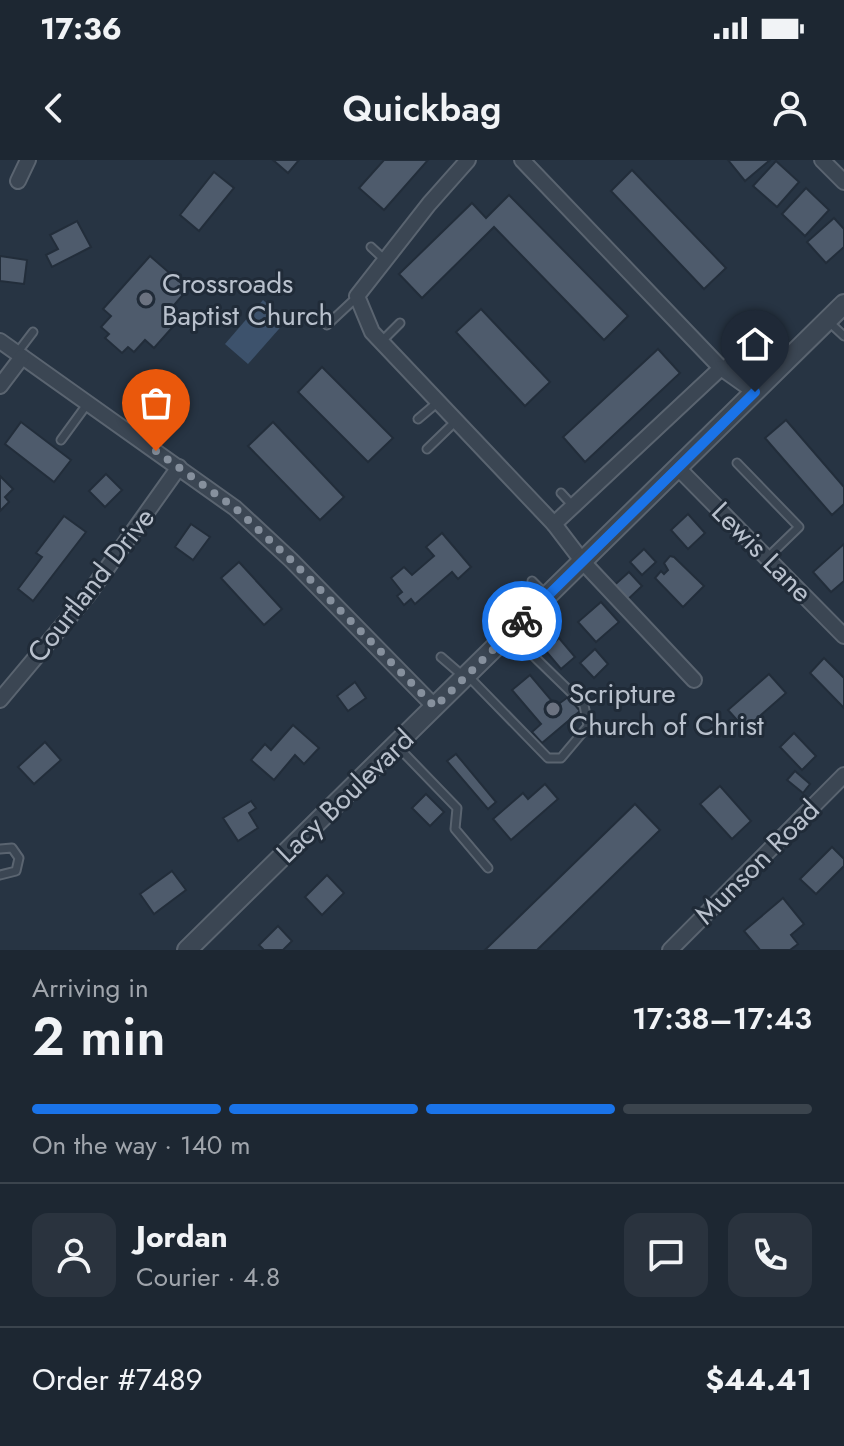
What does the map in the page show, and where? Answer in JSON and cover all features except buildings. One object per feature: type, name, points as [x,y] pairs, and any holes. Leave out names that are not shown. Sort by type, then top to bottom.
[{"type":"street","points":[[18,181],[28,160]]},
{"type":"street","points":[[468,160],[357,296],[372,332],[554,524],[583,562],[694,680]]},
{"type":"street","points":[[522,160],[721,368],[755,392]]},
{"type":"street","points":[[822,160],[844,182]]},
{"type":"street","name":"Lacy Boulevard","points":[[187,950],[844,304]]},
{"type":"street","points":[[0,341],[235,508],[435,707]]},
{"type":"street","points":[[0,386],[20,355]]},
{"type":"street","points":[[554,524],[721,368]]},
{"type":"street","name":"Courtland Drive","points":[[0,700],[88,595],[179,467]]},
{"type":"street","name":"Lewis Lane","points":[[679,469],[844,636]]},
{"type":"street","name":"Munson Road","points":[[670,950],[844,775]]},
{"type":"lane","points":[[371,247],[385,260]]},
{"type":"lane","points":[[327,325],[357,296]]},
{"type":"lane","points":[[828,320],[844,336]]},
{"type":"lane","points":[[381,342],[400,323]]},
{"type":"lane","points":[[20,355],[33,332]]},
{"type":"lane","points":[[721,368],[741,348]]},
{"type":"lane","points":[[418,419],[438,402]]},
{"type":"lane","points":[[61,440],[88,403]]},
{"type":"lane","points":[[427,449],[456,421]]},
{"type":"lane","points":[[737,463],[799,527],[768,557]]},
{"type":"lane","points":[[561,493],[573,506]]},
{"type":"lane","points":[[532,581],[547,596]]},
{"type":"lane","points":[[441,657],[466,676],[548,758],[561,758],[588,726],[584,705],[510,633]]},
{"type":"lane","points":[[396,745],[457,808],[455,829],[488,868]]},
{"type":"lane","points":[[0,849],[12,848],[19,858],[16,871],[0,875]]},
{"type":"water","points":[[263,300],[286,321],[248,364],[225,344]]},
{"type":"way so far","points":[[156,451],[235,508],[291,560],[435,707],[522,621]]},
{"type":"place","name":"Crossroads Baptist Church","points":[[146,299]]},
{"type":"place","name":"Scripture Church of Christ","points":[[553,709]]},
{"type":"route","points":[[522,621],[755,392]]}]
